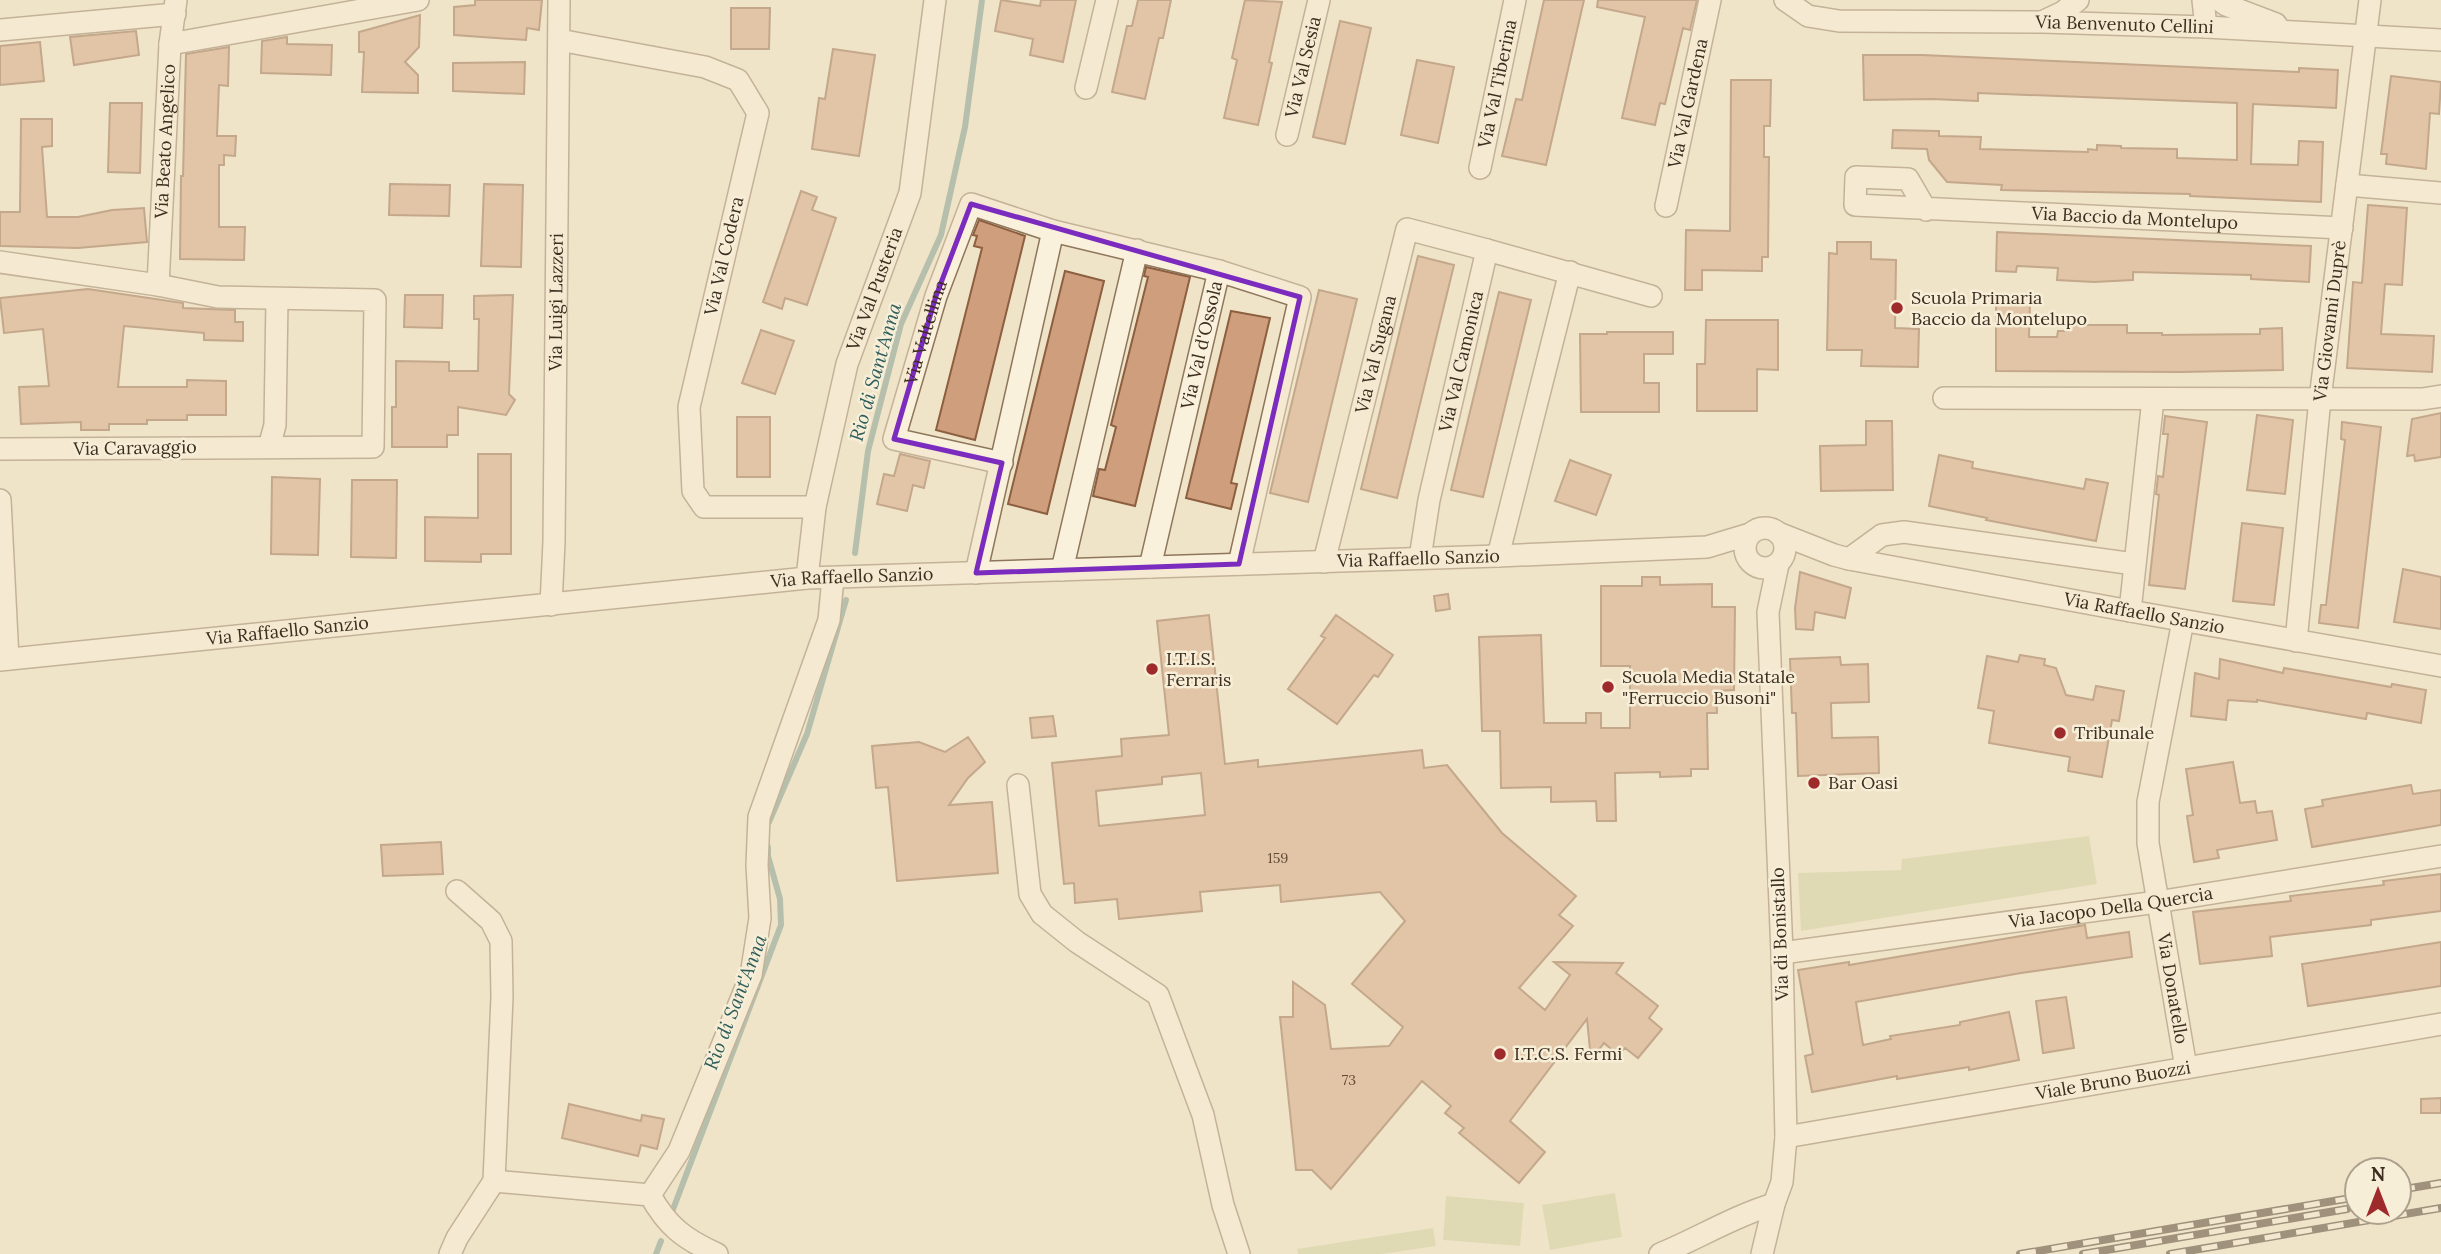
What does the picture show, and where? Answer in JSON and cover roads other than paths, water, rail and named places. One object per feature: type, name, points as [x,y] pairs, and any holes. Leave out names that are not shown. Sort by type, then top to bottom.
[{"type":"street","points":[[170,44],[418,0]]},
{"type":"street","name":"Via Luigi Lazzeri","points":[[551,605],[559,0]]},
{"type":"street","name":"Via Val Pusteria","points":[[807,578],[815,507],[847,364],[910,193],[935,0]]},
{"type":"street","points":[[1086,88],[1107,0]]},
{"type":"street","name":"Via Val Sesia","points":[[1287,135],[1319,0]]},
{"type":"street","name":"Via Val Tiberina","points":[[1480,168],[1515,0]]},
{"type":"street","name":"Via Val Gardena","points":[[1666,206],[1710,0]]},
{"type":"street","points":[[1786,0],[1804,8]]},
{"type":"street","points":[[2042,22],[2063,12],[2078,0]]},
{"type":"street","points":[[2203,0],[2206,27]]},
{"type":"street","points":[[2219,0],[2298,32]]},
{"type":"street","name":"Via Giovanni Duprè","points":[[2296,641],[2320,399],[2370,0]]},
{"type":"street","points":[[0,30],[176,7]]},
{"type":"street","name":"Via Beato Angelico","points":[[159,285],[170,44],[176,7]]},
{"type":"street","name":"Via Benvenuto Cellini","points":[[1804,8],[1839,21],[2042,22],[2206,27],[2441,40]]},
{"type":"street","name":"Via Val Codera","points":[[559,40],[705,67],[738,80],[758,113],[689,407],[693,491],[704,507],[815,507]]},
{"type":"street","points":[[2347,185],[2441,193]]},
{"type":"street","name":"Via Valtellina","points":[[1002,463],[894,439],[936,296],[971,204],[1053,231],[1219,271]]},
{"type":"street","name":"Via Baccio da Montelupo","points":[[1926,210],[2342,228]]},
{"type":"street","name":"Via Val Sugana","points":[[1324,562],[1407,229],[1487,250]]},
{"type":"street","points":[[976,573],[1053,231]]},
{"type":"street","points":[[1062,570],[1138,250]]},
{"type":"street","points":[[1487,250],[1651,296]]},
{"type":"street","name":"Via Val Camonica","points":[[1420,558],[1429,500],[1487,250]]},
{"type":"street","points":[[0,262],[159,285],[218,297],[277,300],[275,425],[269,447]]},
{"type":"street","name":"Via Val d'Ossola","points":[[1150,567],[1219,271],[1300,297],[1239,565]]},
{"type":"street","points":[[1498,556],[1570,272]]},
{"type":"street","name":"Via Caravaggio","points":[[0,449],[373,447],[375,300],[277,300]]},
{"type":"street","points":[[1944,398],[2422,399],[2441,396]]},
{"type":"street","points":[[2130,611],[2152,399]]},
{"type":"street","points":[[0,500],[4,660]]},
{"type":"street","name":"Via Raffaello Sanzio","points":[[4,660],[807,578],[1707,547],[1767,528],[1842,557],[2441,666]]},
{"type":"street","points":[[1842,557],[1882,535],[1904,532],[2134,564]]},
{"type":"street","points":[[1778,533],[1784,543],[1781,559]]},
{"type":"street","points":[[1749,560],[1745,545],[1750,534]]},
{"type":"street","name":"Via Raffaello Sanzio","points":[[1707,547],[1749,560],[1761,568],[1781,559],[1842,557]]},
{"type":"street","name":"Via di Bonistallo","points":[[1762,1254],[1773,1204],[1782,1182],[1786,1137],[1782,953],[1768,612],[1781,559]]},
{"type":"street","name":"Via di Bonistallo","points":[[1749,560],[1768,612]]},
{"type":"street","points":[[650,1195],[679,1151],[751,975],[760,918],[757,865],[759,817],[829,620],[833,578]]},
{"type":"street","name":"Via Donatello","points":[[2183,621],[2148,802],[2148,843],[2186,1068]]},
{"type":"street","points":[[1018,785],[1030,894],[1042,914],[1077,942],[1158,995],[1203,1115],[1223,1205],[1240,1254]]},
{"type":"street","name":"Via Jacopo Della Quercia","points":[[1782,953],[2157,902],[2441,856]]},
{"type":"street","points":[[450,1254],[457,1238],[494,1181],[502,997],[501,941],[491,921],[457,891]]},
{"type":"street","name":"Viale Bruno Buozzi","points":[[1786,1137],[2441,1024]]},
{"type":"street","points":[[494,1181],[650,1195]]},
{"type":"street","points":[[650,1195],[662,1218],[698,1246],[717,1254]]},
{"type":"street","points":[[1660,1254],[1692,1241],[1744,1213],[1773,1204]]},
{"type":"waterway","name":"Rio di Sant'Anna","points":[[855,553],[868,451],[901,324],[941,235],[965,127],[982,0]]},
{"type":"waterway","name":"Rio di Sant'Anna","points":[[769,822],[807,734],[846,600]]},
{"type":"waterway","name":"Rio di Sant'Anna","points":[[672,1212],[781,925],[780,899],[768,847]]},
{"type":"waterway","name":"Rio di Sant'Anna","points":[[656,1254],[661,1241]]},
{"type":"railway","points":[[2413,1188],[2441,1183]]},
{"type":"railway","points":[[2020,1254],[2343,1199]]},
{"type":"railway","points":[[2170,1254],[2441,1208]]},
{"type":"railway","points":[[2083,1254],[2343,1210]]},
{"type":"place","name":"Scuola Primaria Baccio da Montelupo","points":[[1897,308]]},
{"type":"place","name":"I.T.I.S. Ferraris","points":[[1152,669]]},
{"type":"place","name":"Scuola Media Statale \"Ferruccio Busoni\"","points":[[1608,687]]},
{"type":"place","name":"Tribunale","points":[[2060,733]]},
{"type":"place","name":"Bar Oasi","points":[[1814,783]]},
{"type":"place","name":"I.T.C.S. Fermi","points":[[1500,1054]]}]
